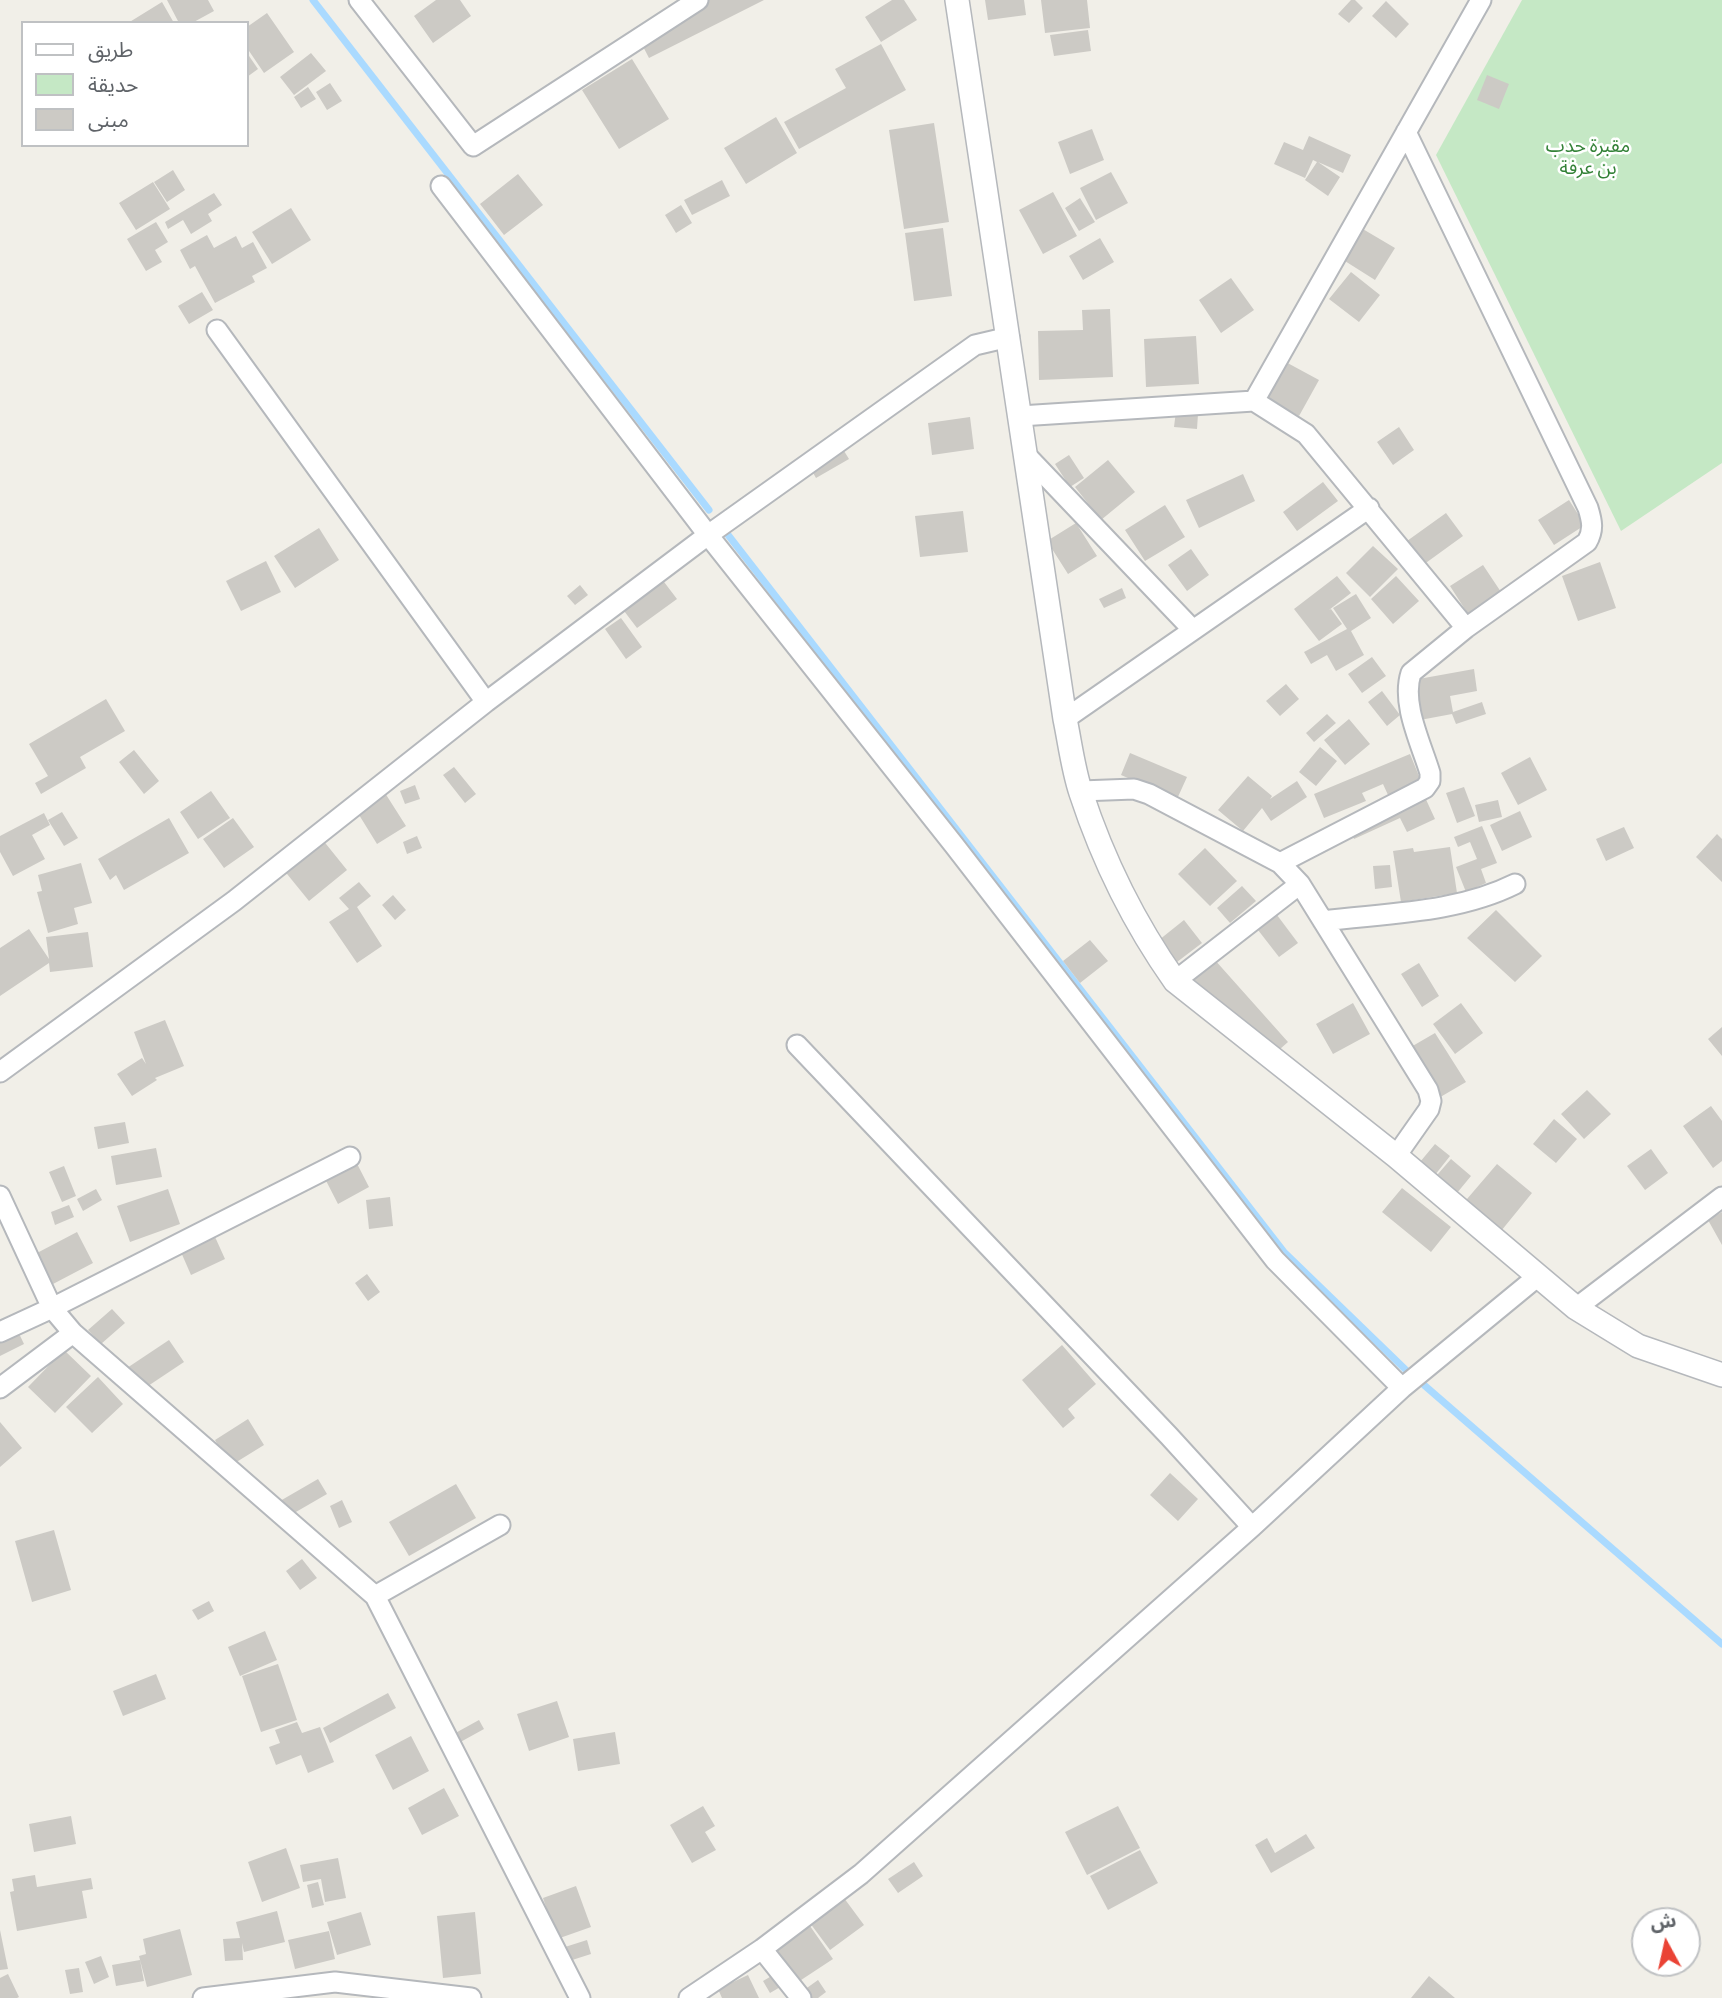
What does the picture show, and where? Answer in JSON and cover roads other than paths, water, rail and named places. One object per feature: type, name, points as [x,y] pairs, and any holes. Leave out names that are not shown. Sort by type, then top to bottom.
[{"type":"street","points":[[359,0],[473,146],[698,0]]},
{"type":"street","points":[[957,0],[1065,719],[1081,791],[1122,895],[1175,981],[1396,1156],[1537,1277],[1576,1308],[1638,1346],[1722,1375]]},
{"type":"street","points":[[1254,401],[1481,0]]},
{"type":"street","points":[[1280,863],[1425,788],[1430,781],[1430,773],[1409,701],[1408,684],[1411,673],[1466,628],[1587,542],[1592,533],[1591,519],[1406,132]]},
{"type":"street","points":[[441,186],[708,535],[954,845],[1275,1260],[1402,1388]]},
{"type":"street","points":[[217,330],[486,702]]},
{"type":"street","points":[[0,1072],[234,901],[486,702],[708,535],[975,345],[1009,337]]},
{"type":"street","points":[[1020,416],[1254,401],[1306,434],[1466,628]]},
{"type":"street","points":[[1026,455],[1193,630]]},
{"type":"street","points":[[1065,719],[1369,508]]},
{"type":"street","points":[[1081,791],[1134,789],[1149,794],[1280,863],[1300,884],[1428,1090],[1431,1101],[1429,1110],[1396,1156]]},
{"type":"street","points":[[1175,981],[1300,884]]},
{"type":"street","points":[[1324,921],[1458,904],[1486,897],[1515,884]]},
{"type":"street","points":[[797,1045],[1169,1436],[1252,1527]]},
{"type":"street","points":[[0,1332],[350,1157]]},
{"type":"street","points":[[0,1196],[52,1308],[73,1333],[375,1596],[580,1998]]},
{"type":"street","points":[[1576,1308],[1722,1197]]},
{"type":"street","points":[[689,1998],[762,1948],[861,1874],[1252,1527],[1402,1388],[1537,1277]]},
{"type":"street","points":[[0,1388],[73,1333]]},
{"type":"street","points":[[375,1596],[500,1525]]},
{"type":"street","points":[[762,1948],[792,1995]]},
{"type":"street","points":[[202,1998],[338,1990],[471,1998]]},
{"type":"waterway","points":[[313,0],[709,510]]},
{"type":"waterway","points":[[725,531],[1284,1252],[1407,1371]]},
{"type":"waterway","points":[[1424,1385],[1722,1644]]},
{"type":"park label","name":"مقبرة حدب بن عرفة","points":[[1588,159]]}]
